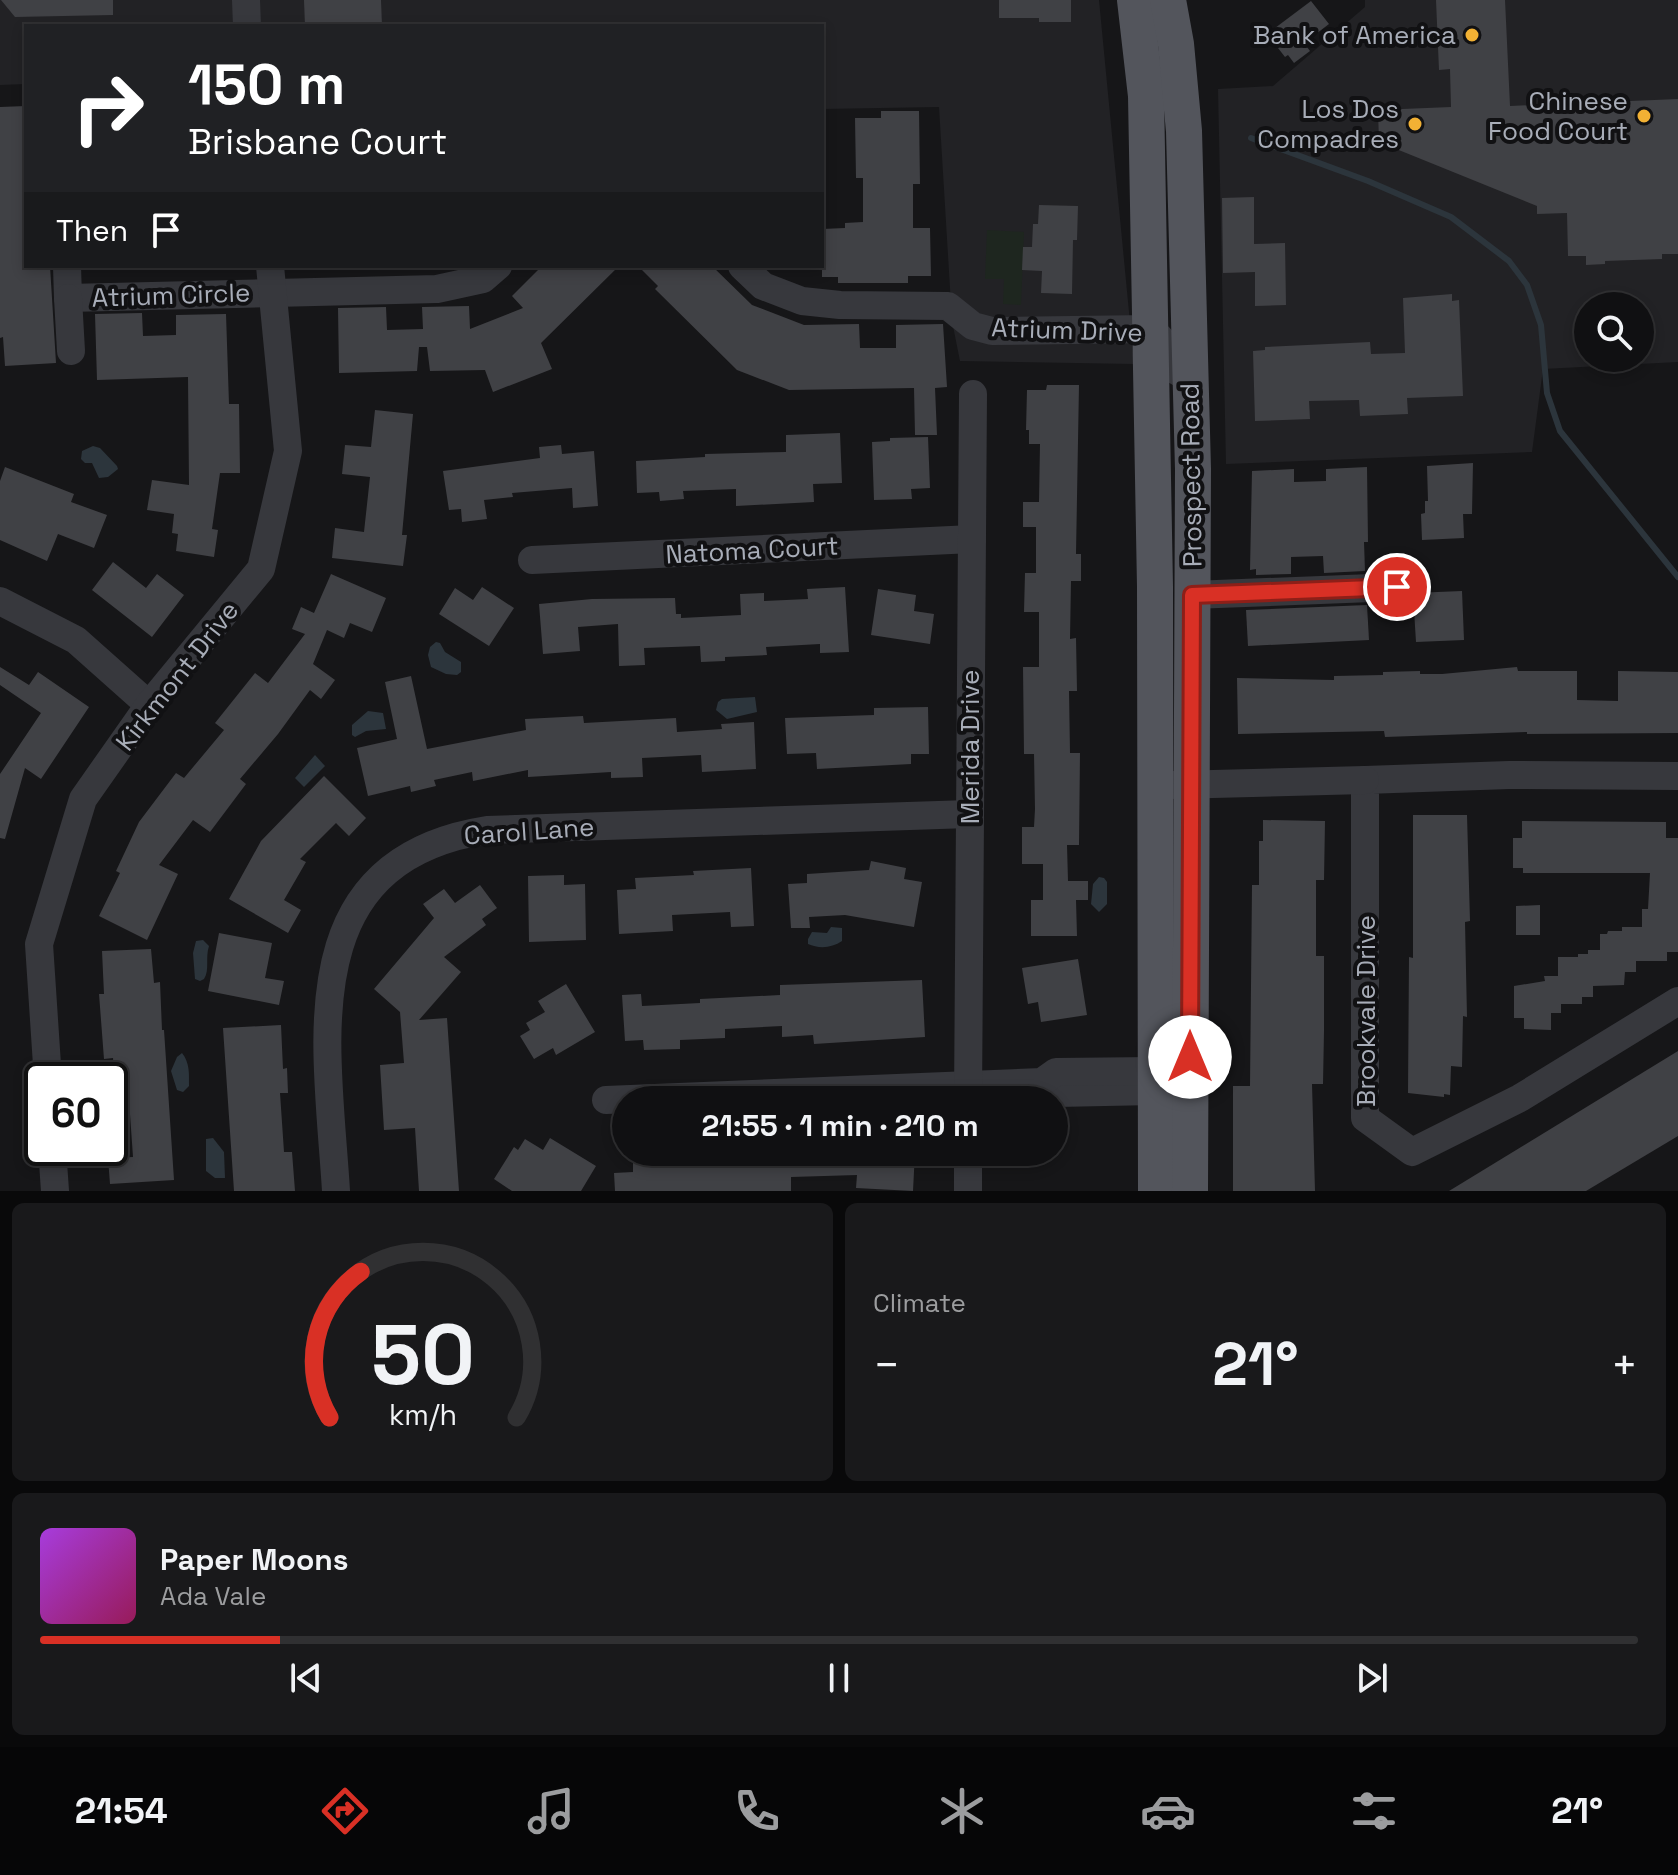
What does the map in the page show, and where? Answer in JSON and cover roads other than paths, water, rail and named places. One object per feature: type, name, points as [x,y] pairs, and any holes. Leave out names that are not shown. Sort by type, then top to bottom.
[{"type":"main road","name":"Prospect Road","points":[[1135,0],[1146,96],[1155,587],[1156,1191]]},
{"type":"main road","name":"Prospect Road","points":[[1168,0],[1176,44],[1184,131],[1191,379],[1190,1191]]},
{"type":"street","points":[[246,0],[247,24]]},
{"type":"street","name":"Atrium Circle","points":[[67,268],[71,351]]},
{"type":"street","points":[[272,279],[437,289],[483,279],[496,268]]},
{"type":"street","name":"Atrium Drive","points":[[744,268],[763,286],[802,301],[840,305],[948,306],[973,326],[992,331],[1149,329],[1162,337],[1169,347],[1173,369],[1191,379]]},
{"type":"street","name":"Atrium Circle","points":[[68,298],[272,279]]},
{"type":"street","name":"Kirkmont Drive","points":[[47,1062],[39,944],[83,799],[149,705],[261,569],[288,451],[272,279]]},
{"type":"street","name":"Merida Drive","points":[[968,1086],[973,394]]},
{"type":"street","name":"Natoma Court","points":[[532,560],[972,539]]},
{"type":"street","points":[[1192,595],[1397,587]]},
{"type":"street","points":[[0,601],[76,640],[149,705]]},
{"type":"street","points":[[1153,786],[1509,775],[1678,776]]},
{"type":"street","name":"Brookvale Drive","points":[[1365,780],[1365,1118],[1412,1152],[1520,1098],[1678,1001]]},
{"type":"street","name":"Carol Lane","points":[[336,1191],[326,1027],[329,984],[343,936],[363,896],[414,851],[455,835],[487,830],[969,814]]},
{"type":"street","points":[[1012,1086],[1042,1082],[1056,1072],[1154,1081],[1190,1081]]},
{"type":"street","points":[[606,1100],[612,1100]]},
{"type":"street","points":[[53,1166],[55,1191]]},
{"type":"street","points":[[968,1166],[968,1191]]},
{"type":"waterway","points":[[1251,138],[1368,181],[1451,217],[1509,261],[1527,285],[1541,325],[1547,393],[1560,431],[1678,577]]},
{"type":"place","name":"Bank of America","points":[[1472,35]]},
{"type":"place","name":"Chinese Food Court","points":[[1644,116]]},
{"type":"place","name":"Los Dos Compadres","points":[[1415,124]]}]
